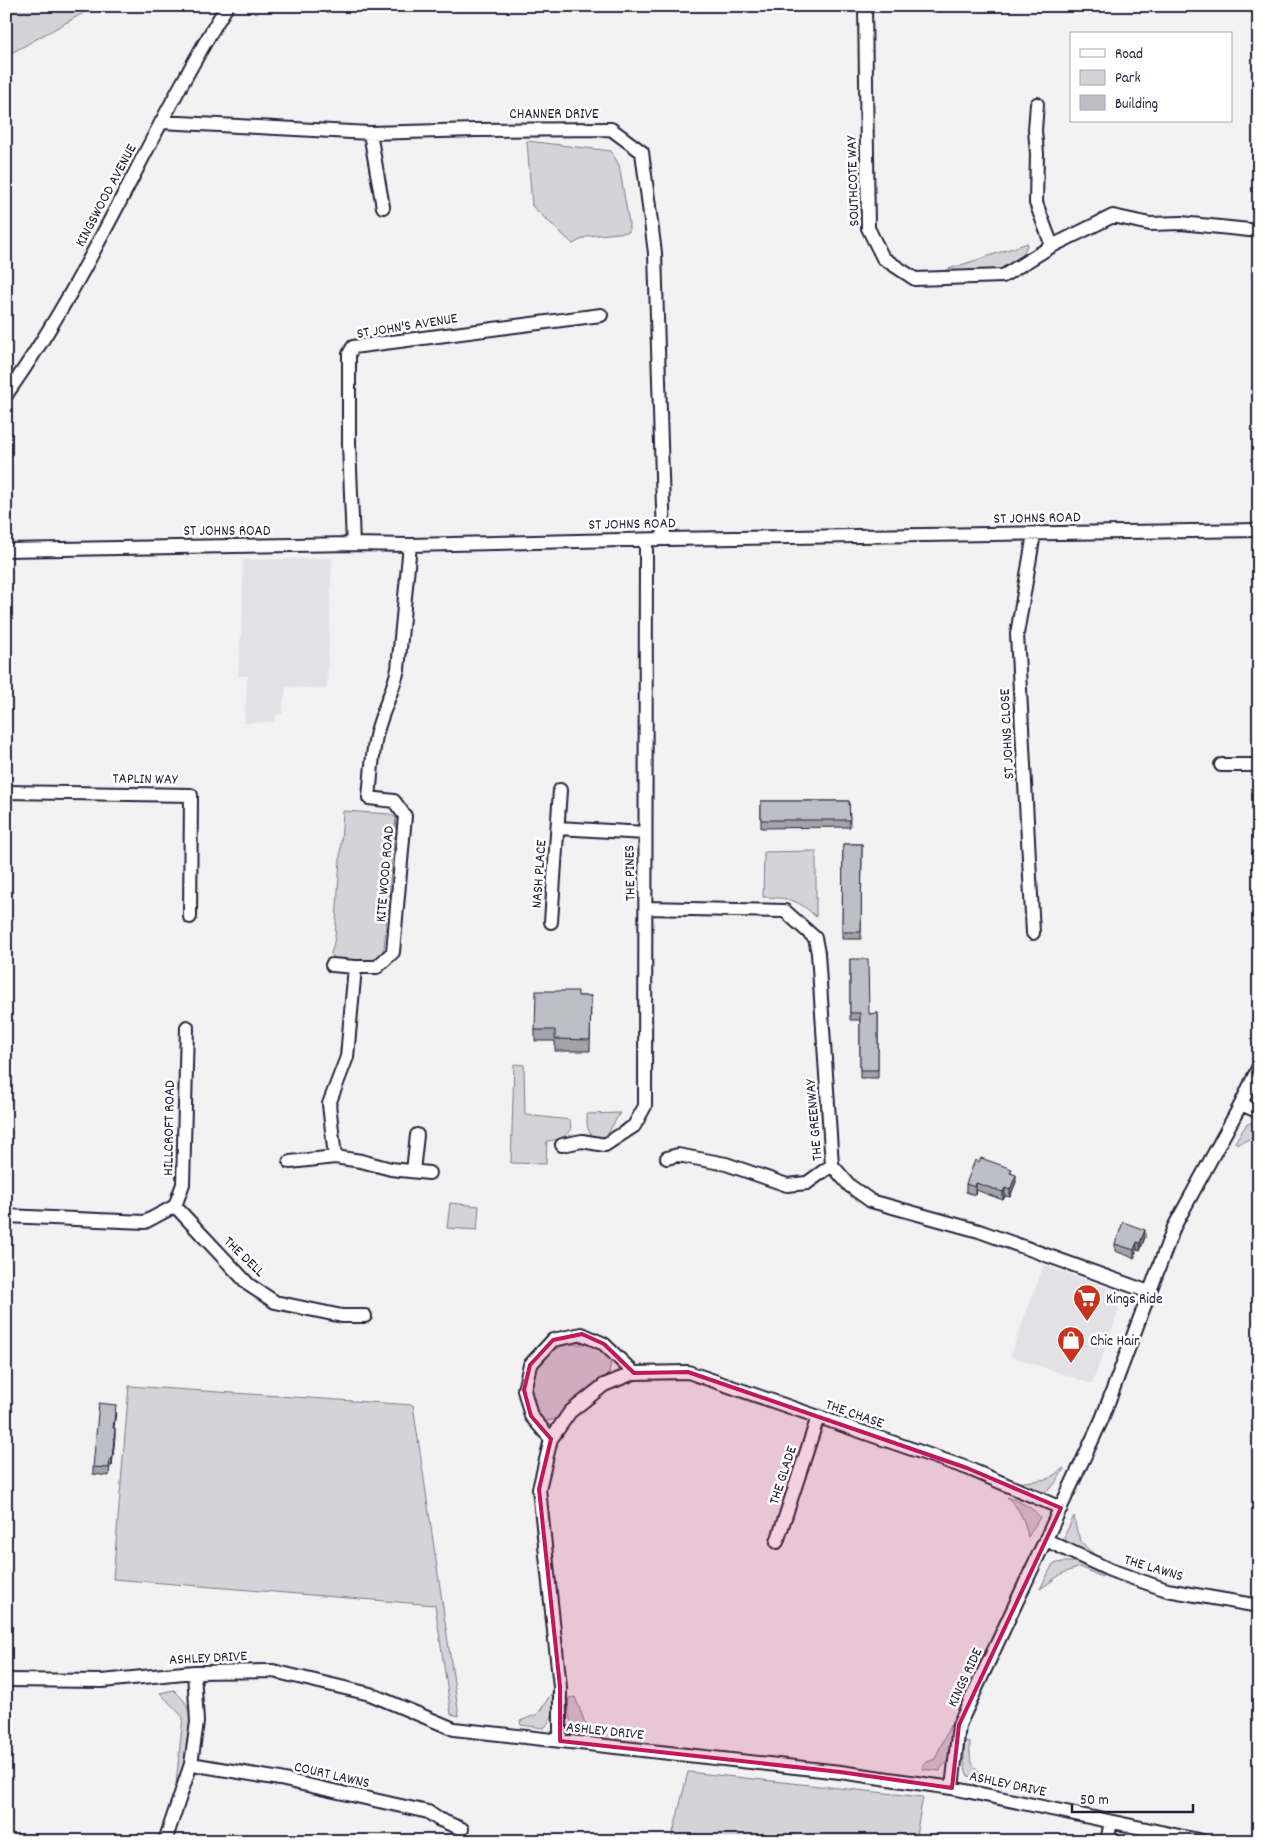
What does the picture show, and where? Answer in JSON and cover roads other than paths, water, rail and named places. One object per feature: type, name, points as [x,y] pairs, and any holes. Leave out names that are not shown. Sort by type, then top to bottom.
[{"type":"street","name":"KINGSWOOD AVENUE","points":[[6,395],[76,285],[193,62],[227,6]]},
{"type":"street","name":"SOUTHCOTE WAY","points":[[865,6],[868,228],[883,258],[915,279],[1003,276],[1052,246],[1113,216],[1150,224],[1181,223],[1259,231]]},
{"type":"street","points":[[1037,104],[1035,130],[1036,203],[1052,246]]},
{"type":"street","name":"CHANNER DRIVE","points":[[161,122],[370,133],[611,129],[642,152],[655,253],[664,539]]},
{"type":"street","points":[[370,133],[383,207]]},
{"type":"street","name":"ST JOHN'S AVENUE","points":[[353,544],[348,434],[349,354],[353,348],[601,315]]},
{"type":"street","name":"ST JOHNS ROAD","points":[[6,550],[1259,530]]},
{"type":"street","name":"ST JOHNS CLOSE","points":[[1033,933],[1017,634],[1034,534]]},
{"type":"street","name":"THE PINES","points":[[562,1145],[582,1141],[605,1145],[634,1126],[645,1106],[646,540]]},
{"type":"street","name":"KITE WOOD ROAD","points":[[332,965],[377,967],[393,952],[405,816],[394,801],[369,798],[376,736],[398,669],[410,545]]},
{"type":"street","points":[[1221,765],[1259,765]]},
{"type":"street","name":"NASH PLACE","points":[[551,922],[560,790]]},
{"type":"street","name":"TAPLIN WAY","points":[[6,792],[191,795],[190,917]]},
{"type":"street","name":"NASH PLACE","points":[[558,828],[645,833]]},
{"type":"street","name":"THE GREENWAY","points":[[646,908],[785,911],[815,938],[818,953],[832,1165],[850,1186],[871,1201],[979,1231],[1149,1292]]},
{"type":"street","points":[[335,1157],[329,1104],[347,1057],[355,967]]},
{"type":"street","name":"HILLCROFT ROAD","points":[[175,1206],[183,1184],[186,1027]]},
{"type":"street","name":"KINGS RIDE","points":[[952,1788],[959,1725],[1102,1419],[1174,1227],[1241,1104],[1259,1066]]},
{"type":"street","points":[[1241,1104],[1259,1112]]},
{"type":"street","points":[[413,1172],[417,1134]]},
{"type":"street","points":[[667,1158],[678,1155],[726,1164],[787,1185],[807,1183],[832,1165]]},
{"type":"street","points":[[290,1162],[335,1157],[361,1161],[391,1169],[429,1173]]},
{"type":"street","points":[[6,1216],[145,1222],[175,1206]]},
{"type":"street","name":"THE DELL","points":[[175,1206],[249,1285],[275,1302],[342,1316],[365,1316]]},
{"type":"street","points":[[550,1438],[530,1416],[524,1390],[530,1365],[553,1340],[582,1334],[604,1344],[634,1373]]},
{"type":"street","name":"THE CHASE","points":[[560,1741],[560,1687],[539,1489],[550,1438],[570,1412],[604,1385],[634,1373],[688,1372],[967,1468],[1061,1508]]},
{"type":"street","name":"THE GLADE","points":[[777,1542],[818,1417]]},
{"type":"street","name":"THE LAWNS","points":[[1046,1540],[1110,1570],[1167,1590],[1259,1606]]},
{"type":"street","name":"ASHLEY DRIVE","points":[[6,1680],[102,1681],[194,1672],[273,1671],[370,1694],[454,1729],[840,1772],[952,1788],[1203,1841]]},
{"type":"street","points":[[165,1841],[191,1764],[197,1722],[194,1672]]},
{"type":"street","name":"COURT LAWNS","points":[[191,1764],[280,1779],[428,1812],[438,1819],[462,1829]]},
{"type":"street","points":[[1107,1841],[1111,1822]]},
{"type":"place","name":"Kings Ride","points":[[1087,1322]]},
{"type":"place","name":"Chic Hair","points":[[1071,1364]]}]
